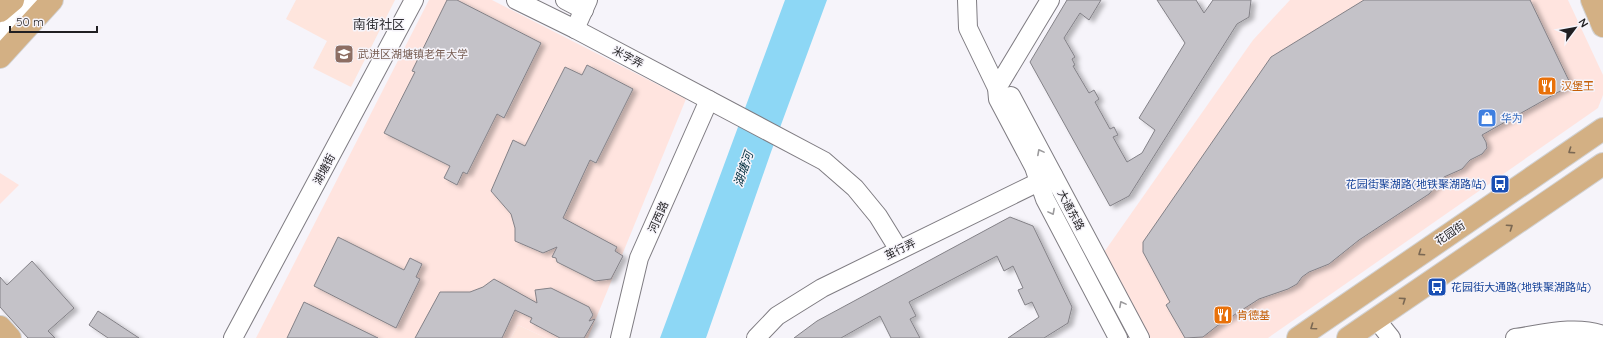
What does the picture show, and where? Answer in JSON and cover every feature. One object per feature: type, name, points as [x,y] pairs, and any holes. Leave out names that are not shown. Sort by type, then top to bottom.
[{"type":"main road","points":[[0,12],[14,0]]},
{"type":"main road","points":[[0,57],[52,0]]},
{"type":"main road","points":[[1592,0],[1603,26]]},
{"type":"main road","name":"花园街","points":[[1298,338],[1603,129]]},
{"type":"main road","points":[[1348,338],[1375,318],[1603,164]]},
{"type":"main road","points":[[0,327],[10,338]]},
{"type":"street","points":[[0,34],[38,0]]},
{"type":"street","name":"湖塘街","points":[[234,338],[414,0]]},
{"type":"street","name":"米字弄","points":[[516,0],[575,29],[824,161],[855,188],[878,216],[899,250]]},
{"type":"street","points":[[565,0],[586,5],[575,29]]},
{"type":"street","name":"大通东路","points":[[967,0],[968,28],[997,88],[1009,94],[1046,179],[1140,338]]},
{"type":"street","points":[[997,88],[1050,0]]},
{"type":"street","name":"河西路","points":[[620,338],[639,258],[709,100]]},
{"type":"street","name":"大通东路","points":[[1046,179],[1045,199],[1118,338]]},
{"type":"street","name":"茧行弄","points":[[756,338],[777,316],[816,292],[1046,179]]},
{"type":"street","points":[[1375,318],[1391,338]]},
{"type":"street","points":[[1515,338],[1568,331],[1594,332],[1603,335]]},
{"type":"shaded area","name":"武进区湖塘镇老年大学","points":[[296,0],[395,0],[351,87],[313,68],[327,41],[286,19]]},
{"type":"shaded area","points":[[429,0],[492,0],[686,99],[588,338],[546,338],[518,325],[511,338],[256,338]]},
{"type":"shaded area","points":[[1290,0],[1568,0],[1603,75],[1603,95],[1598,108],[1268,338],[1148,338],[1102,255],[1253,40]]},
{"type":"shaded area","points":[[0,173],[19,185],[0,204]]},
{"type":"shaded area","points":[[518,325],[546,338],[511,338]]},
{"type":"water","name":"湖塘河","points":[[785,0],[827,0],[771,152],[706,338],[660,338]]},
{"type":"building","points":[[447,0],[457,0],[541,43],[504,118],[497,114],[467,174],[463,172],[457,185],[444,178],[450,166],[384,133],[415,72],[412,71]]},
{"type":"building","points":[[1067,0],[1101,0],[1089,20],[1080,13],[1064,38],[1075,57],[1072,59],[1075,65],[1073,66],[1089,93],[1094,90],[1099,99],[1095,102],[1110,129],[1114,127],[1118,135],[1113,137],[1127,162],[1142,153],[1155,130],[1139,118],[1185,43],[1157,0],[1196,0],[1204,13],[1213,0],[1251,0],[1249,17],[1237,24],[1129,196],[1110,206],[1030,62]]},
{"type":"building","points":[[1364,0],[1530,0],[1571,85],[1482,135],[1486,142],[1487,148],[1482,154],[1470,160],[1462,169],[1444,177],[1429,194],[1359,240],[1329,264],[1309,272],[1302,277],[1297,284],[1288,289],[1259,299],[1217,326],[1203,337],[1185,338],[1166,305],[1170,302],[1143,252],[1143,242],[1271,57]]},
{"type":"building","points":[[587,65],[633,89],[596,163],[590,160],[563,218],[617,247],[615,251],[623,256],[611,279],[595,281],[557,262],[556,258],[552,257],[557,247],[543,253],[515,241],[515,228],[511,214],[491,191],[513,140],[525,146],[565,67],[582,75]]},
{"type":"building","points":[[1010,217],[1033,226],[1072,307],[1068,323],[1044,338],[1008,338],[1039,317],[1032,302],[1025,305],[1018,290],[1023,288],[1013,266],[1004,271],[997,256],[909,302],[916,316],[910,319],[920,338],[891,338],[880,316],[841,338],[794,338],[817,321]]},
{"type":"building","points":[[338,237],[404,270],[410,258],[422,264],[416,277],[420,279],[396,328],[314,286]]},
{"type":"building","points":[[32,261],[74,308],[48,331],[55,338],[28,338],[0,307],[0,277],[7,285]]},
{"type":"building","points":[[494,279],[537,303],[535,290],[551,288],[589,307],[593,315],[589,321],[595,319],[584,338],[560,338],[530,322],[532,318],[515,310],[502,338],[415,338],[440,292],[470,292],[483,287]]},
{"type":"building","points":[[304,302],[378,338],[287,338]]},
{"type":"building","points":[[98,311],[139,338],[108,338],[89,325]]},
{"type":"place","name":"武进区湖塘镇老年大学","points":[[344,54]]},
{"type":"place","name":"汉堡王","points":[[1547,86]]},
{"type":"place","name":"华为","points":[[1487,118]]},
{"type":"place","name":"花园街聚湖路(地铁聚湖路站)","points":[[1500,184]]},
{"type":"place","name":"花园街大通路(地铁聚湖路站)","points":[[1437,287]]},
{"type":"place","name":"肯德基","points":[[1223,315]]},
{"type":"district","name":"南街社区","points":[[379,24]]}]
